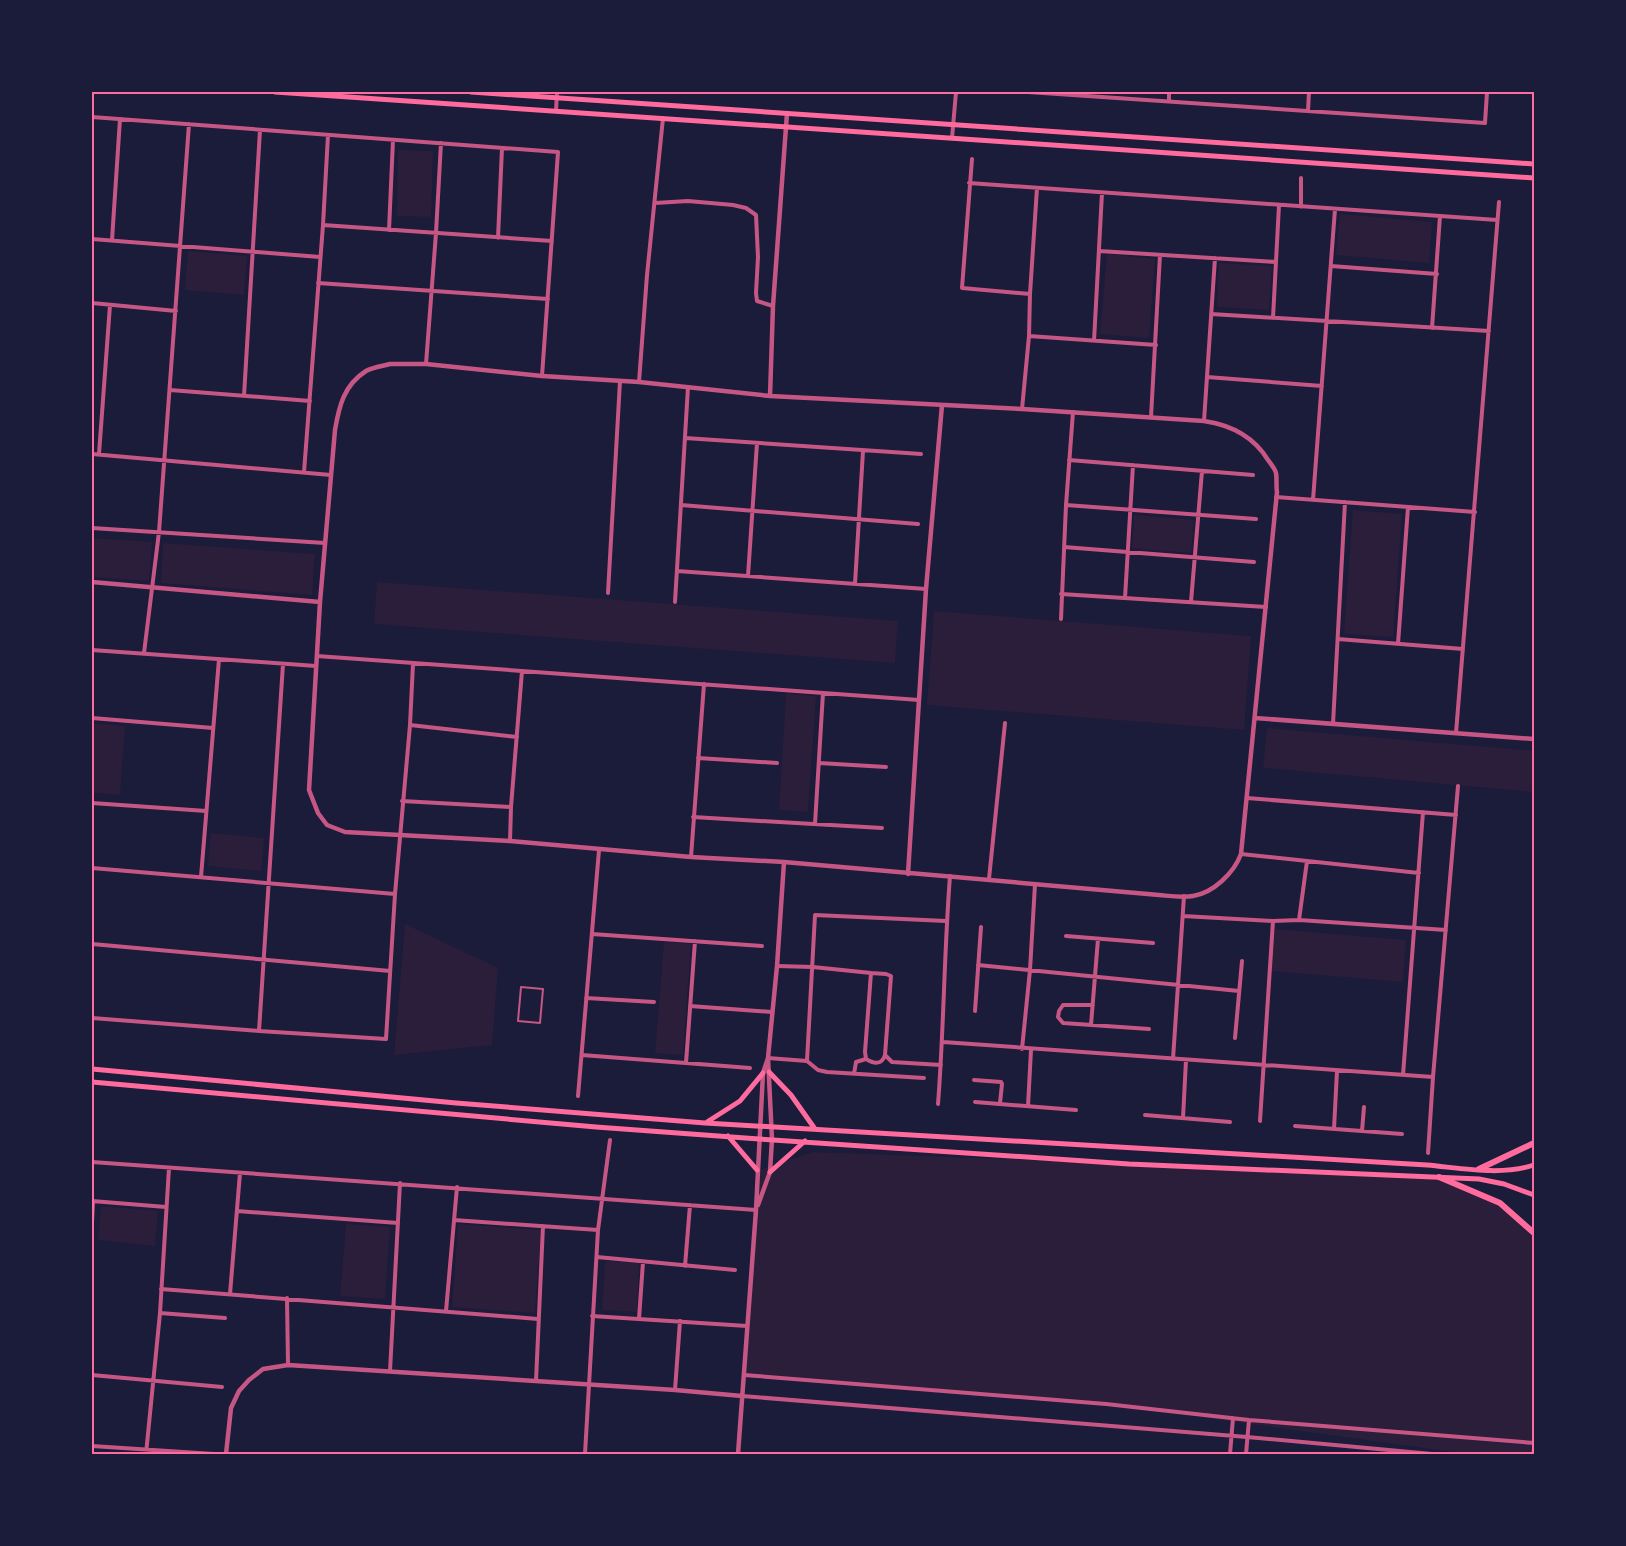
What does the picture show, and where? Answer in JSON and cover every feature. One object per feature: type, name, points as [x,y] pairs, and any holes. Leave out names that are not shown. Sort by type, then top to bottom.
[{"type":"highway","points":[[1479,1169],[1534,1143]]},
{"type":"highway","points":[[1439,1177],[1500,1203],[1534,1233]]},
{"type":"main road","points":[[274,92],[1534,178]]},
{"type":"main road","points":[[471,92],[557,94],[953,125],[1534,164]]},
{"type":"main road","points":[[92,1069],[456,1103],[705,1123],[1479,1169],[1515,1169],[1534,1165]]},
{"type":"main road","points":[[705,1123],[740,1101],[766,1072],[791,1095],[815,1129]]},
{"type":"main road","points":[[92,1082],[586,1126],[728,1136],[1129,1164],[1479,1179],[1504,1184],[1534,1195]]},
{"type":"main road","points":[[728,1136],[758,1170]]},
{"type":"main road","points":[[770,1172],[805,1141]]},
{"type":"street","points":[[952,138],[956,92]]},
{"type":"street","points":[[1029,92],[1485,123],[1487,92]]},
{"type":"street","points":[[1168,101],[1169,92]]},
{"type":"street","points":[[1308,111],[1310,92]]},
{"type":"street","points":[[556,111],[557,94]]},
{"type":"street","points":[[770,396],[773,306],[787,113]]},
{"type":"street","points":[[92,117],[558,152],[542,376]]},
{"type":"street","points":[[639,382],[663,118]]},
{"type":"street","points":[[112,240],[120,119]]},
{"type":"street","points":[[144,653],[159,532],[189,124]]},
{"type":"street","points":[[244,396],[260,130]]},
{"type":"street","points":[[304,472],[328,135]]},
{"type":"street","points":[[389,230],[393,140]]},
{"type":"street","points":[[426,364],[441,143]]},
{"type":"street","points":[[498,238],[502,148]]},
{"type":"street","points":[[972,159],[962,288],[1030,294]]},
{"type":"street","points":[[1301,178],[1301,207]]},
{"type":"street","points":[[969,183],[1497,220]]},
{"type":"street","points":[[1022,409],[1029,336],[1037,188]]},
{"type":"street","points":[[1094,341],[1102,193]]},
{"type":"street","points":[[655,203],[688,201],[733,205],[746,208],[756,215],[757,301],[773,306]]},
{"type":"street","points":[[1456,734],[1499,202]]},
{"type":"street","points":[[1274,318],[1279,205]]},
{"type":"street","points":[[1313,500],[1335,209]]},
{"type":"street","points":[[1432,328],[1440,216]]},
{"type":"street","points":[[323,225],[552,241]]},
{"type":"street","points":[[92,239],[320,257]]},
{"type":"street","points":[[1098,251],[1276,262]]},
{"type":"street","points":[[1151,417],[1160,255]]},
{"type":"street","points":[[1204,421],[1215,258]]},
{"type":"street","points":[[1331,266],[1437,274]]},
{"type":"street","points":[[318,283],[548,299]]},
{"type":"street","points":[[92,303],[176,311]]},
{"type":"street","points":[[99,454],[110,305]]},
{"type":"street","points":[[1211,314],[1489,331]]},
{"type":"street","points":[[1029,336],[1155,345]]},
{"type":"street","points":[[390,364],[426,364],[542,376],[620,381],[770,396],[1204,421],[1220,423],[1240,432],[1257,445],[1276,473],[1276,497],[1247,798],[1241,854],[1238,862],[1223,880],[1206,891],[1194,896],[1184,896],[784,862],[345,832],[327,825],[318,813],[309,790],[320,602],[335,430],[340,404],[349,387],[367,370],[390,364]]},
{"type":"street","points":[[1207,377],[1322,386]]},
{"type":"street","points":[[608,593],[620,381]]},
{"type":"street","points":[[675,602],[688,387]]},
{"type":"street","points":[[170,390],[310,401]]},
{"type":"street","points":[[908,874],[942,405]]},
{"type":"street","points":[[1061,619],[1073,412]]},
{"type":"street","points":[[685,438],[921,454]]},
{"type":"street","points":[[748,576],[757,443]]},
{"type":"street","points":[[855,584],[863,451]]},
{"type":"street","points":[[92,454],[331,475]]},
{"type":"street","points":[[1069,460],[1253,475]]},
{"type":"street","points":[[1125,598],[1133,465]]},
{"type":"street","points":[[1191,602],[1202,471]]},
{"type":"street","points":[[1276,497],[1475,512]]},
{"type":"street","points":[[1333,724],[1346,502]]},
{"type":"street","points":[[681,505],[918,524]]},
{"type":"street","points":[[1066,506],[1256,519]]},
{"type":"street","points":[[1398,644],[1408,507]]},
{"type":"street","points":[[92,528],[325,543]]},
{"type":"street","points":[[1064,547],[1254,562]]},
{"type":"street","points":[[677,571],[927,589]]},
{"type":"street","points":[[92,582],[320,602]]},
{"type":"street","points":[[1061,594],[1266,607]]},
{"type":"street","points":[[1338,639],[1463,649]]},
{"type":"street","points":[[92,651],[316,666]]},
{"type":"street","points":[[317,656],[919,700]]},
{"type":"street","points":[[201,877],[219,659]]},
{"type":"street","points":[[92,1018],[386,1039],[413,663]]},
{"type":"street","points":[[259,1031],[283,664]]},
{"type":"street","points":[[510,842],[522,671]]},
{"type":"street","points":[[691,857],[704,684]]},
{"type":"street","points":[[815,825],[823,693]]},
{"type":"street","points":[[92,718],[213,728]]},
{"type":"street","points":[[1255,718],[1534,740]]},
{"type":"street","points":[[989,879],[1005,723]]},
{"type":"street","points":[[410,725],[517,737]]},
{"type":"street","points":[[698,758],[777,763]]},
{"type":"street","points":[[819,763],[886,767]]},
{"type":"street","points":[[1428,1153],[1458,786]]},
{"type":"street","points":[[1247,798],[1456,814]]},
{"type":"street","points":[[402,801],[511,807]]},
{"type":"street","points":[[92,803],[207,812]]},
{"type":"street","points":[[1402,1075],[1424,812]]},
{"type":"street","points":[[693,817],[882,828]]},
{"type":"street","points":[[578,1096],[599,850]]},
{"type":"street","points":[[1241,854],[1419,873]]},
{"type":"street","points":[[1299,920],[1306,861]]},
{"type":"street","points":[[738,1455],[756,1210],[759,1125],[777,966],[784,862]]},
{"type":"street","points":[[92,868],[395,894]]},
{"type":"street","points":[[938,1104],[950,876]]},
{"type":"street","points":[[1022,1049],[1035,884]]},
{"type":"street","points":[[1173,1059],[1184,896]]},
{"type":"street","points":[[807,1062],[815,915],[946,921]]},
{"type":"street","points":[[1183,916],[1273,921],[1299,920],[1446,930]]},
{"type":"street","points":[[1260,1121],[1273,921]]},
{"type":"street","points":[[975,1011],[981,927]]},
{"type":"street","points":[[592,934],[762,946]]},
{"type":"street","points":[[1066,936],[1153,943]]},
{"type":"street","points":[[1091,1025],[1098,939]]},
{"type":"street","points":[[686,1063],[694,941]]},
{"type":"street","points":[[92,944],[390,971]]},
{"type":"street","points":[[1235,1038],[1242,961]]},
{"type":"street","points":[[978,965],[1239,991]]},
{"type":"street","points":[[777,966],[813,967],[891,976],[884,1059],[880,1063],[873,1063],[866,1059],[856,1062],[854,1074]]},
{"type":"street","points":[[866,1059],[871,973]]},
{"type":"street","points":[[521,987],[543,989],[540,1023],[518,1021],[521,987]]},
{"type":"street","points":[[586,998],[654,1002]]},
{"type":"street","points":[[1093,1005],[1064,1005],[1059,1011],[1059,1017],[1063,1023],[1149,1029]]},
{"type":"street","points":[[690,1006],[772,1012]]},
{"type":"street","points":[[943,1042],[1433,1077]]},
{"type":"street","points":[[1028,1106],[1031,1050]]},
{"type":"street","points":[[582,1055],[750,1068]]},
{"type":"street","points":[[885,1055],[892,1062],[941,1065]]},
{"type":"street","points":[[768,1058],[807,1062],[818,1070],[827,1072],[924,1078]]},
{"type":"street","points":[[1183,1118],[1186,1060]]},
{"type":"street","points":[[1334,1129],[1336,1071]]},
{"type":"street","points":[[756,1210],[770,1172],[772,1139],[766,1072]]},
{"type":"street","points":[[974,1080],[1001,1082],[1000,1103]]},
{"type":"street","points":[[975,1102],[1076,1110]]},
{"type":"street","points":[[1362,1131],[1364,1107]]},
{"type":"street","points":[[1145,1115],[1230,1122]]},
{"type":"street","points":[[1295,1126],[1402,1134]]},
{"type":"street","points":[[585,1455],[598,1230],[610,1140]]},
{"type":"street","points":[[92,1162],[756,1210]]},
{"type":"street","points":[[147,1452],[160,1313],[169,1168]]},
{"type":"street","points":[[230,1294],[240,1173]]},
{"type":"street","points":[[390,1371],[400,1184]]},
{"type":"street","points":[[446,1311],[457,1187]]},
{"type":"street","points":[[92,1223],[92,1202],[166,1207]]},
{"type":"street","points":[[685,1266],[690,1205]]},
{"type":"street","points":[[237,1211],[398,1223]]},
{"type":"street","points":[[454,1220],[598,1230]]},
{"type":"street","points":[[536,1381],[543,1226]]},
{"type":"street","points":[[597,1257],[735,1270]]},
{"type":"street","points":[[639,1319],[643,1262]]},
{"type":"street","points":[[161,1288],[538,1319]]},
{"type":"street","points":[[287,1298],[288,1365]]},
{"type":"street","points":[[160,1313],[225,1318]]},
{"type":"street","points":[[592,1316],[747,1326]]},
{"type":"street","points":[[675,1390],[680,1321]]},
{"type":"street","points":[[226,1455],[231,1408],[239,1391],[263,1369],[288,1365],[675,1390],[1247,1437],[1432,1455]]},
{"type":"street","points":[[92,1375],[222,1387]]},
{"type":"street","points":[[744,1375],[1106,1404],[1249,1420],[1534,1443]]},
{"type":"street","points":[[1230,1455],[1233,1418]]},
{"type":"street","points":[[1246,1455],[1249,1420]]},
{"type":"street","points":[[92,1446],[147,1452],[214,1455]]},
{"type":"shaded area","points":[[398,150],[433,151],[431,217],[397,216]]},
{"type":"shaded area","points":[[1340,214],[1432,222],[1429,263],[1336,255]]},
{"type":"shaded area","points":[[188,251],[247,256],[244,295],[185,290]]},
{"type":"shaded area","points":[[1107,254],[1155,259],[1149,338],[1100,334]]},
{"type":"shaded area","points":[[1219,263],[1272,266],[1269,310],[1217,307]]},
{"type":"shaded area","points":[[1353,510],[1402,514],[1393,637],[1344,634]]},
{"type":"shaded area","points":[[1134,515],[1194,520],[1191,553],[1132,548]]},
{"type":"shaded area","points":[[92,538],[152,542],[149,581],[92,577]]},
{"type":"shaded area","points":[[163,543],[315,554],[312,595],[161,583]]},
{"type":"shaded area","points":[[377,582],[898,621],[895,663],[374,624]]},
{"type":"shaded area","points":[[934,611],[1251,636],[1244,730],[927,705]]},
{"type":"shaded area","points":[[786,694],[816,696],[808,812],[779,810]]},
{"type":"shaded area","points":[[92,723],[125,726],[120,795],[92,793]]},
{"type":"shaded area","points":[[1267,728],[1534,751],[1534,792],[1263,768]]},
{"type":"shaded area","points":[[211,833],[264,838],[261,871],[208,866]]},
{"type":"shaded area","points":[[405,924],[498,968],[492,1045],[394,1055]]},
{"type":"shaded area","points":[[1275,929],[1406,940],[1403,982],[1271,971]]},
{"type":"shaded area","points":[[664,942],[691,944],[683,1055],[655,1053]]},
{"type":"shaded area","points":[[813,1152],[1439,1177],[1500,1203],[1534,1233],[1534,1454],[1467,1454],[1106,1404],[744,1375],[760,1170]]},
{"type":"shaded area","points":[[101,1206],[158,1211],[155,1246],[98,1240]]},
{"type":"shaded area","points":[[346,1224],[390,1227],[385,1299],[340,1296]]},
{"type":"shaded area","points":[[458,1224],[541,1230],[535,1313],[452,1307]]},
{"type":"shaded area","points":[[605,1261],[639,1263],[637,1312],[602,1310]]}]
